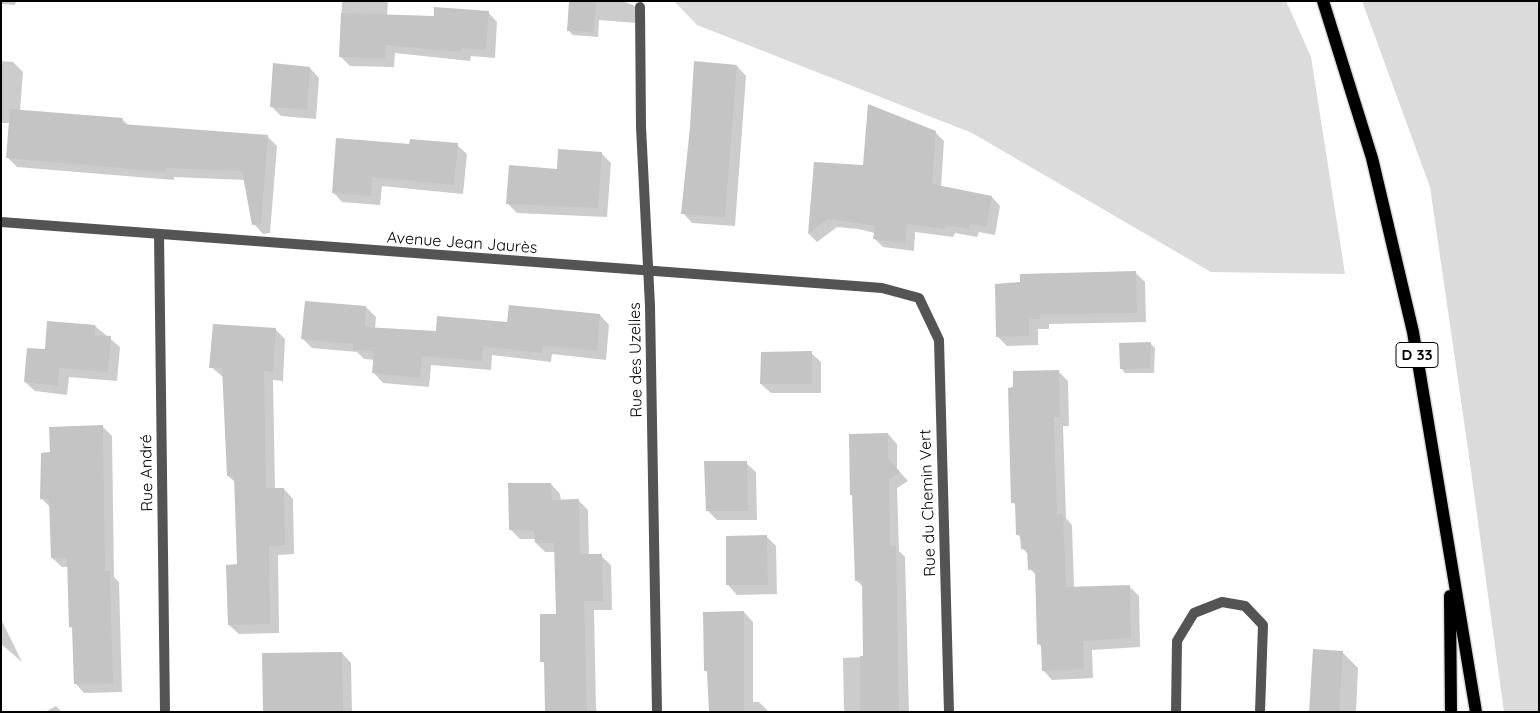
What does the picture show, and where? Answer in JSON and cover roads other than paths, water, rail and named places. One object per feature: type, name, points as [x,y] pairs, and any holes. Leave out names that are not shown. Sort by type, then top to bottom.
[{"type":"main road","name":"D 33","points":[[1323,1],[1372,158],[1413,332],[1431,430],[1449,556],[1476,712]]},
{"type":"main road","name":"D 33","points":[[1449,556],[1451,712]]},
{"type":"street","name":"Rue des Uzelles","points":[[640,7],[641,127],[649,272],[657,712]]},
{"type":"street","name":"Avenue Jean Jaurès","points":[[1,222],[882,288],[920,298]]},
{"type":"street","name":"Rue André","points":[[159,234],[165,712]]},
{"type":"street","name":"Rue du Chemin Vert","points":[[920,298],[939,340],[949,712]]},
{"type":"street","points":[[1176,712],[1176,641],[1194,613],[1222,602],[1245,606],[1263,625],[1260,712]]}]
